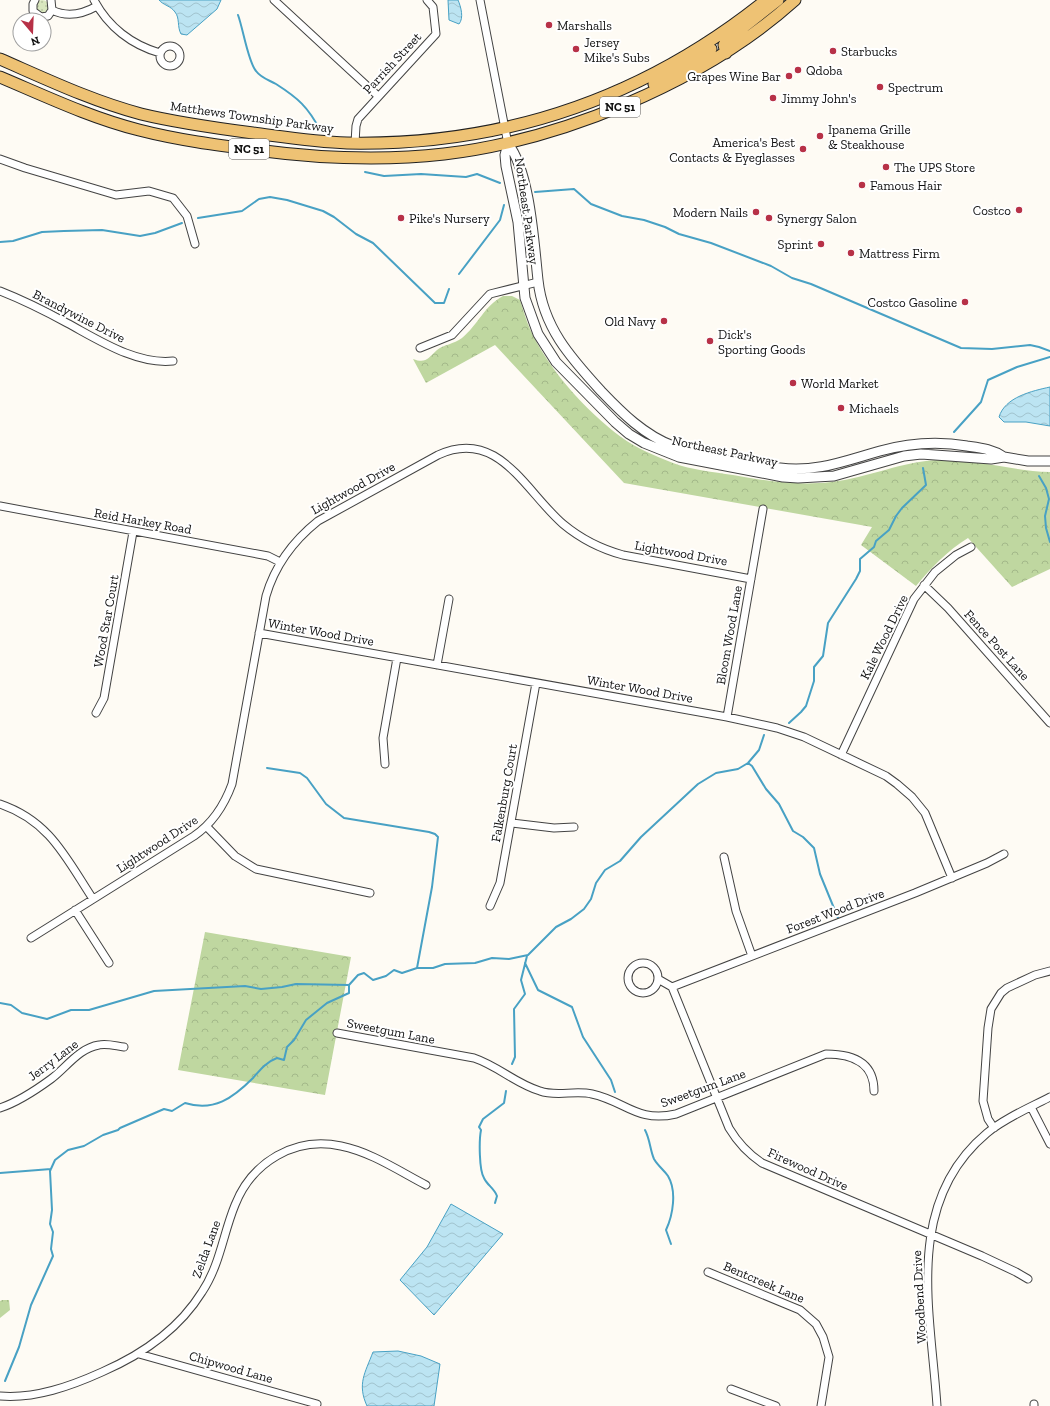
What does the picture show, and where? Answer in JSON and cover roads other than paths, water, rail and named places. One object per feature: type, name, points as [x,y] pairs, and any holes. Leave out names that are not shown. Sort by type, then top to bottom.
[{"type":"main road","name":"Matthews Township Parkway","points":[[0,59],[93,99],[153,117],[187,124],[288,138],[355,143],[423,141],[505,128],[585,106],[658,72],[712,40],[766,0]]},
{"type":"main road","points":[[726,53],[724,45],[727,40],[768,10],[778,0]]},
{"type":"main road","name":"NC 51","points":[[0,77],[112,122],[186,141],[325,158],[375,159],[426,157],[508,144],[563,129],[623,106],[698,70],[726,53],[759,30],[795,0]]},
{"type":"main road","points":[[623,106],[639,92],[709,51],[712,46],[712,40]]},
{"type":"street","points":[[35,0],[32,7],[38,16],[48,16],[52,10],[51,0]]},
{"type":"street","points":[[274,0],[378,96]]},
{"type":"street","name":"Northeast Parkway","points":[[480,0],[508,144],[506,161],[518,222],[525,298],[538,334],[556,362],[615,422],[629,434],[661,451],[680,457],[783,477],[798,478],[834,476],[897,458],[921,454],[991,459],[1004,457],[1028,461],[1050,461]]},
{"type":"street","name":"Parrish Street","points":[[355,143],[358,119],[436,34],[433,6],[429,1]]},
{"type":"street","points":[[52,10],[64,14],[76,14],[96,3],[107,20],[123,36],[144,48],[160,53]]},
{"type":"street","name":"Northeast Parkway","points":[[508,144],[515,153],[519,163],[528,200],[538,282],[551,326],[571,358],[633,422],[658,439],[672,446],[695,453],[782,468],[824,467],[881,451],[922,443],[955,444],[994,450],[1004,457]]},
{"type":"street","points":[[0,159],[116,195],[149,191],[173,198],[187,216],[195,244]]},
{"type":"street","points":[[420,348],[452,335],[490,294],[523,284],[538,282]]},
{"type":"street","name":"Brandywine Drive","points":[[0,291],[67,323],[113,348],[156,360],[172,361]]},
{"type":"street","name":"Lightwood Drive","points":[[31,938],[207,827],[221,809],[232,784],[259,633],[269,587],[280,562],[302,534],[327,515],[438,456],[451,450],[466,448],[488,453],[504,462],[562,523],[578,535],[600,547],[623,555],[751,579]]},
{"type":"street","name":"Reid Harkey Road","points":[[0,506],[268,556],[280,562]]},
{"type":"street","name":"Bloom Wood Lane","points":[[727,717],[763,509]]},
{"type":"street","name":"Wood Star Court","points":[[96,713],[104,698],[133,532]]},
{"type":"street","name":"Kale Wood Drive","points":[[841,755],[909,608],[924,585],[944,564],[970,546]]},
{"type":"street","name":"Fence Post Lane","points":[[924,585],[948,608],[1050,723]]},
{"type":"street","points":[[436,665],[449,599]]},
{"type":"street","name":"Winter Wood Drive","points":[[259,633],[727,717],[788,731],[886,776],[912,797],[930,823],[952,878]]},
{"type":"street","points":[[385,764],[383,738],[397,658]]},
{"type":"street","name":"Falkenburg Court","points":[[490,906],[500,883],[536,683]]},
{"type":"street","points":[[0,804],[27,816],[44,829],[93,899]]},
{"type":"street","points":[[512,823],[554,828],[574,827]]},
{"type":"street","points":[[207,827],[235,856],[256,869],[370,892]]},
{"type":"street","name":"Forest Wood Drive","points":[[672,987],[820,932],[952,878],[1004,854]]},
{"type":"street","points":[[724,857],[736,911],[752,956]]},
{"type":"street","points":[[76,910],[108,963]]},
{"type":"street","points":[[658,979],[651,990],[640,993],[632,989],[627,977],[632,967],[643,963],[653,967],[658,979],[672,987]]},
{"type":"street","points":[[994,1128],[988,1118],[983,1101],[991,1009],[1001,993],[1008,988],[1035,975],[1050,971]]},
{"type":"street","name":"Firewood Drive","points":[[672,987],[716,1098],[729,1128],[740,1145],[762,1163],[982,1256],[1028,1279]]},
{"type":"street","name":"Sweetgum Lane","points":[[337,1033],[474,1058],[492,1065],[526,1085],[542,1092],[591,1094],[649,1116],[664,1117],[676,1114],[826,1054],[841,1055],[853,1058],[863,1064],[872,1075],[874,1091]]},
{"type":"street","name":"Jerry Lane","points":[[0,1108],[27,1095],[52,1078],[71,1060],[90,1047],[100,1044],[124,1047]]},
{"type":"street","name":"Woodbend Drive","points":[[937,1406],[927,1265],[930,1235],[940,1197],[960,1160],[973,1146],[994,1128],[1050,1097]]},
{"type":"street","points":[[1031,1107],[1050,1144]]},
{"type":"street","name":"Zelda Lane","points":[[0,1396],[28,1395],[78,1383],[126,1362],[161,1338],[184,1315],[202,1293],[217,1261],[239,1195],[254,1173],[271,1158],[299,1146],[315,1144],[342,1146],[373,1158],[426,1185]]},
{"type":"street","name":"Bentcreek Lane","points":[[708,1272],[800,1310],[816,1324],[823,1337],[828,1357],[821,1406]]},
{"type":"street","name":"Chipwood Lane","points":[[139,1354],[317,1404]]},
{"type":"street","points":[[731,1389],[776,1406]]},
{"type":"water","points":[[159,0],[221,0],[217,9],[187,35],[181,34],[177,14]]},
{"type":"water","points":[[448,0],[458,0],[462,16],[459,24],[449,20]]},
{"type":"water","points":[[1050,387],[1050,426],[1026,422],[1004,422],[999,417],[1002,410],[1013,400],[1028,393]]},
{"type":"water","points":[[451,1204],[503,1234],[434,1315],[400,1280],[427,1247]]},
{"type":"water","points":[[398,1351],[421,1356],[440,1364],[434,1406],[367,1406],[362,1385],[373,1352]]},
{"type":"waterway","points":[[238,15],[253,67],[263,77],[276,84],[302,104],[307,109],[320,130]]},
{"type":"waterway","points":[[365,172],[384,176],[421,174],[466,177],[477,174],[500,183]]},
{"type":"waterway","points":[[535,192],[574,189],[591,204],[622,216],[644,220],[665,227],[679,234],[711,243],[771,266],[792,278],[811,284],[961,348],[992,349],[1030,345],[1050,351]]},
{"type":"waterway","points":[[198,218],[242,211],[259,199],[270,197],[287,200],[323,211],[334,217],[356,234],[373,243],[435,303],[444,303],[449,289]]},
{"type":"waterway","points":[[459,274],[500,220],[504,205]]},
{"type":"waterway","points":[[0,242],[13,241],[42,232],[64,231],[102,230],[140,236],[155,233],[182,223]]},
{"type":"waterway","points":[[954,432],[981,402],[988,380],[1017,367],[1050,357]]},
{"type":"waterway","points":[[789,723],[806,706],[814,681],[814,667],[823,656],[828,623],[856,579],[860,571],[860,559],[874,547],[876,541],[889,530],[902,508],[926,485],[923,468]]},
{"type":"waterway","points":[[1039,476],[1046,488],[1049,499],[1045,516],[1046,528],[1050,542]]},
{"type":"waterway","points":[[0,1003],[11,1005],[22,1013],[47,1019],[71,1010],[89,1010],[154,991],[245,986],[261,989],[296,984],[349,985],[358,975],[364,973],[373,980],[386,976],[394,970],[402,973],[417,968],[433,968],[445,964],[475,963],[492,958],[509,959],[528,955],[556,927],[571,919],[584,909],[591,899],[596,883],[605,870],[620,861],[641,837],[698,784],[716,773],[738,769],[748,763],[759,750],[764,735]]},
{"type":"waterway","points":[[748,763],[752,766],[766,789],[779,804],[793,831],[803,837],[814,848],[820,874],[838,918]]},
{"type":"waterway","points":[[267,768],[300,773],[307,778],[326,804],[344,818],[429,832],[438,837],[432,887],[417,968]]},
{"type":"waterway","points":[[512,1064],[515,1057],[514,1009],[525,994],[521,980],[527,956]]},
{"type":"waterway","points":[[525,963],[538,990],[572,1007],[583,1037],[611,1080],[615,1092]]},
{"type":"waterway","points":[[5,1381],[19,1347],[31,1305],[53,1256],[51,1249],[53,1232],[50,1224],[52,1210],[50,1171],[55,1160],[68,1150],[84,1146],[103,1135],[118,1130],[164,1109],[172,1111],[185,1103],[205,1106],[230,1097],[246,1085],[264,1066],[277,1058],[284,1060],[287,1047],[294,1040],[306,1020],[327,1003],[349,993],[349,985]]},
{"type":"waterway","points":[[495,1203],[497,1196],[482,1174],[480,1162],[481,1130],[479,1127],[483,1119],[504,1103],[506,1091]]},
{"type":"waterway","points":[[645,1130],[654,1159],[671,1182],[673,1203],[671,1217],[666,1230],[671,1244]]},
{"type":"waterway","points":[[0,1173],[51,1169]]},
{"type":"place","name":"Marshalls","points":[[549,25]]},
{"type":"place","name":"Jersey Mike's Subs","points":[[576,49]]},
{"type":"place","name":"Starbucks","points":[[833,51]]},
{"type":"place","name":"Qdoba","points":[[798,70]]},
{"type":"place","name":"Grapes Wine Bar","points":[[789,76]]},
{"type":"place","name":"Spectrum","points":[[880,87]]},
{"type":"place","name":"Jimmy John's","points":[[773,98]]},
{"type":"place","name":"Ipanema Grille & Steakhouse","points":[[820,136]]},
{"type":"place","name":"America's Best Contacts & Eyeglasses","points":[[803,149]]},
{"type":"place","name":"The UPS Store","points":[[886,167]]},
{"type":"place","name":"Famous Hair","points":[[862,185]]},
{"type":"place","name":"Costco","points":[[1019,210]]},
{"type":"place","name":"Modern Nails","points":[[756,212]]},
{"type":"place","name":"Pike's Nursery","points":[[401,218]]},
{"type":"place","name":"Synergy Salon","points":[[769,218]]},
{"type":"place","name":"Sprint","points":[[821,244]]},
{"type":"place","name":"Mattress Firm","points":[[851,253]]},
{"type":"place","name":"Costco Gasoline","points":[[965,302]]},
{"type":"place","name":"Old Navy","points":[[664,321]]},
{"type":"place","name":"Dick's Sporting Goods","points":[[710,341]]},
{"type":"place","name":"World Market","points":[[793,383]]},
{"type":"place","name":"Michaels","points":[[841,408]]}]
